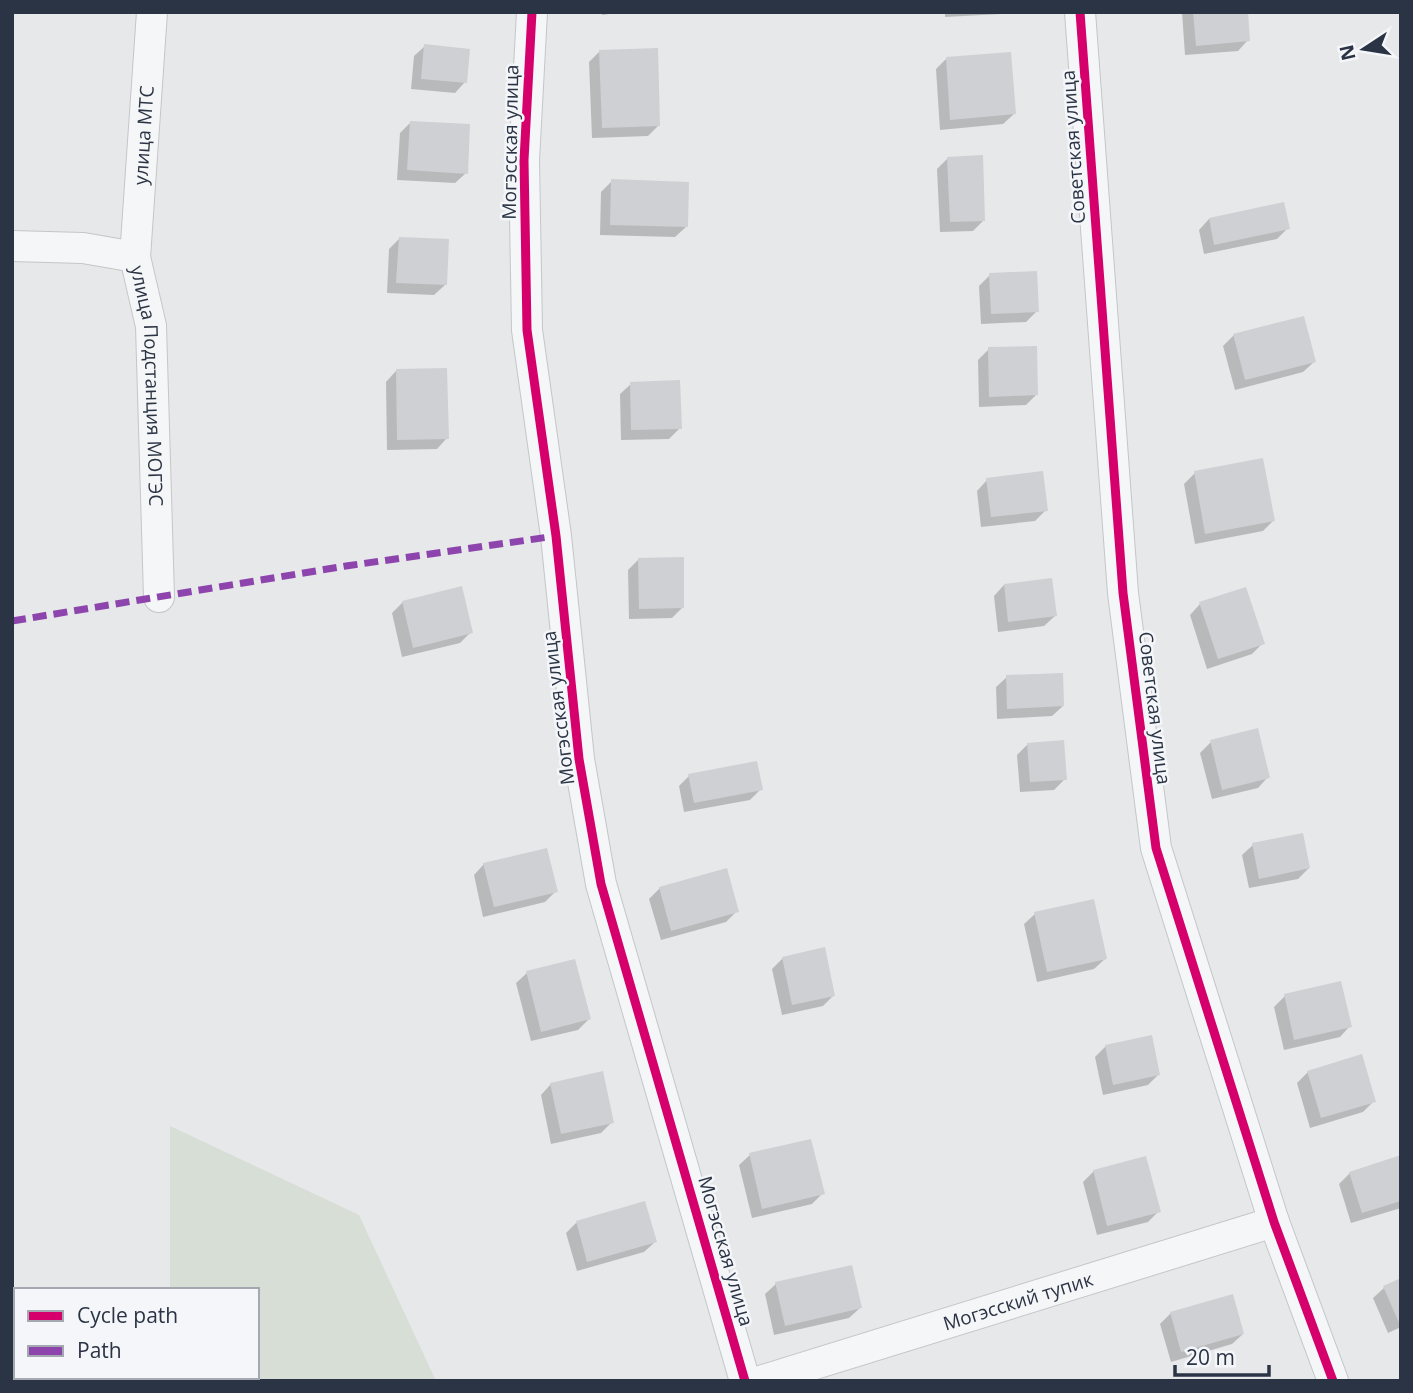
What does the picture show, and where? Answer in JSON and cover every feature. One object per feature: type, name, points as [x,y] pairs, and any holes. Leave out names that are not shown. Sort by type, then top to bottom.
[{"type":"street","name":"улица МТС","points":[[135,257],[152,12]]},
{"type":"street","name":"Могэсская улица","points":[[532,12],[524,160],[527,330],[556,536],[579,759],[601,884],[745,1381]]},
{"type":"street","name":"Советская улица","points":[[1080,12],[1123,593],[1156,848],[1274,1222],[1333,1381]]},
{"type":"street","name":"улица Подстанция МОГЭС","points":[[12,246],[83,248],[135,257],[151,326],[159,597]]},
{"type":"street","name":"Могэсский тупик","points":[[760,1381],[1274,1222]]},
{"type":"shaded area","points":[[170,1126],[359,1215],[436,1381],[170,1381],[259,1379],[259,1288],[170,1288]]},
{"type":"building","points":[[1193,12],[1248,12],[1250,41],[1196,46]]},
{"type":"building","points":[[424,44],[470,49],[467,83],[421,79]]},
{"type":"building","points":[[658,48],[660,126],[602,128],[599,50]]},
{"type":"building","points":[[1011,52],[1016,114],[950,120],[946,57]]},
{"type":"building","points":[[410,121],[470,124],[468,174],[407,170]]},
{"type":"building","points":[[983,155],[985,221],[950,222],[947,157]]},
{"type":"building","points":[[611,179],[689,182],[688,227],[610,225]]},
{"type":"building","points":[[1284,202],[1290,229],[1214,245],[1209,218]]},
{"type":"building","points":[[399,237],[449,239],[447,285],[396,283]]},
{"type":"building","points":[[1037,271],[1039,312],[991,314],[989,273]]},
{"type":"building","points":[[1304,316],[1316,362],[1245,380],[1233,334]]},
{"type":"building","points":[[1037,346],[1038,395],[989,397],[988,347]]},
{"type":"building","points":[[447,368],[449,439],[397,440],[396,369]]},
{"type":"building","points":[[680,380],[682,429],[631,430],[630,382]]},
{"type":"building","points":[[1263,458],[1275,521],[1205,534],[1194,471]]},
{"type":"building","points":[[1043,471],[1048,511],[991,517],[986,478]]},
{"type":"building","points":[[684,557],[684,608],[639,609],[638,558]]},
{"type":"building","points":[[1052,578],[1057,616],[1008,622],[1004,584]]},
{"type":"building","points":[[462,586],[473,633],[413,648],[402,601]]},
{"type":"building","points":[[1246,587],[1265,644],[1218,659],[1199,602]]},
{"type":"building","points":[[1063,673],[1064,706],[1007,709],[1006,675]]},
{"type":"building","points":[[1258,728],[1270,778],[1222,790],[1210,740]]},
{"type":"building","points":[[1064,740],[1067,780],[1030,782],[1027,743]]},
{"type":"building","points":[[757,761],[763,790],[694,803],[688,774]]},
{"type":"building","points":[[1303,833],[1310,868],[1259,879],[1252,843]]},
{"type":"building","points":[[547,848],[558,892],[494,907],[483,863]]},
{"type":"building","points":[[727,868],[739,912],[671,931],[659,887]]},
{"type":"building","points":[[1094,899],[1107,959],[1047,972],[1034,912]]},
{"type":"building","points":[[825,947],[835,996],[792,1005],[782,957]]},
{"type":"building","points":[[575,959],[591,1019],[541,1032],[526,971]]},
{"type":"building","points":[[1341,981],[1352,1027],[1294,1040],[1284,994]]},
{"type":"building","points":[[1152,1035],[1160,1075],[1113,1085],[1105,1045]]},
{"type":"building","points":[[1362,1054],[1376,1102],[1321,1118],[1307,1071]]},
{"type":"building","points":[[603,1071],[614,1123],[561,1134],[550,1083]]},
{"type":"building","points":[[811,1139],[825,1194],[762,1209],[749,1153]]},
{"type":"building","points":[[1401,1155],[1401,1201],[1362,1213],[1349,1172]]},
{"type":"building","points":[[1146,1156],[1161,1212],[1107,1226],[1093,1170]]},
{"type":"building","points":[[645,1201],[657,1242],[587,1262],[576,1221]]},
{"type":"building","points":[[852,1265],[862,1308],[785,1326],[775,1282]]},
{"type":"building","points":[[1401,1278],[1401,1322],[1399,1323],[1383,1286]]},
{"type":"building","points":[[1233,1294],[1244,1334],[1181,1352],[1170,1312]]},
{"type":"marked path","points":[[12,621],[346,566],[556,536]]},
{"type":"cycle path","points":[[532,12],[524,160],[527,330],[556,536],[579,759],[601,884],[745,1381]]},
{"type":"cycle path","points":[[1080,12],[1123,593],[1156,848],[1274,1222],[1333,1381]]}]
